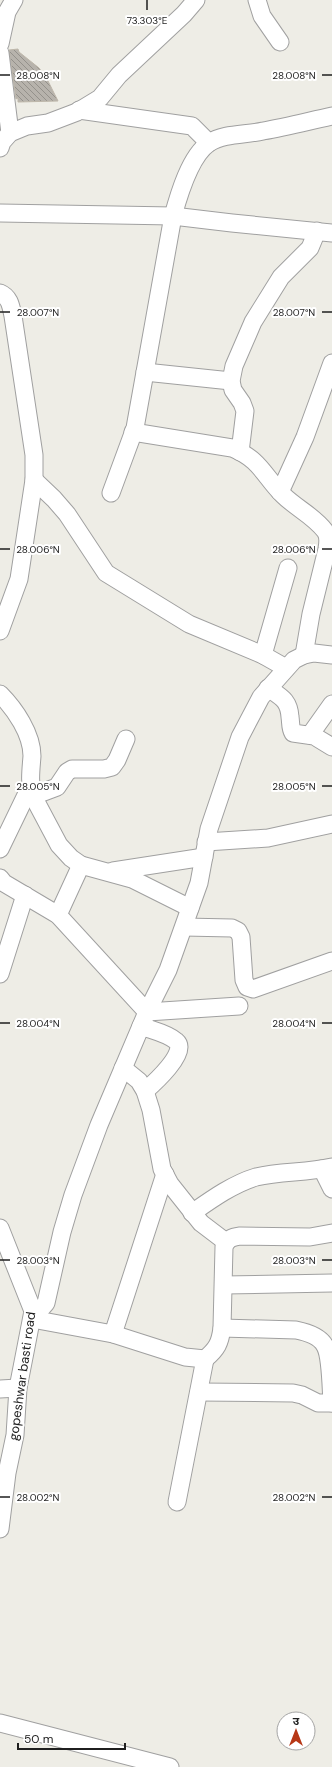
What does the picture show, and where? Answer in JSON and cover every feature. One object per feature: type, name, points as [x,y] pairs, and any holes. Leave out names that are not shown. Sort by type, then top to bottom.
[{"type":"street","points":[[0,44],[7,12],[14,0]]},
{"type":"street","points":[[0,148],[2,142],[10,133],[27,126],[48,123],[79,110],[100,98],[119,76],[184,14],[196,0]]},
{"type":"street","points":[[258,0],[262,16],[280,42]]},
{"type":"street","points":[[0,52],[10,133]]},
{"type":"street","points":[[79,110],[192,126],[209,143]]},
{"type":"street","points":[[111,493],[133,432],[146,372],[173,216],[182,183],[200,152],[209,143],[220,138],[262,132],[332,116]]},
{"type":"street","points":[[0,213],[173,216],[324,232]]},
{"type":"street","points":[[240,452],[245,411],[242,403],[233,390],[231,382],[234,366],[253,322],[281,277],[324,232]]},
{"type":"street","points":[[0,293],[3,294],[10,303],[13,316],[34,455],[34,480],[19,579],[0,631]]},
{"type":"street","points":[[280,492],[305,437],[332,363]]},
{"type":"street","points":[[146,372],[231,382]]},
{"type":"street","points":[[133,432],[232,448],[240,452],[255,461],[280,492],[316,521],[326,532],[328,538],[327,549],[311,614],[304,655]]},
{"type":"street","points":[[34,480],[54,498],[67,514],[106,573],[189,624],[263,654],[286,668]]},
{"type":"street","points":[[263,654],[288,568]]},
{"type":"street","points":[[32,1315],[40,1310],[46,1303],[62,1232],[73,1195],[99,1125],[144,1019],[168,970],[184,927],[199,884],[209,829],[240,737],[255,707],[268,688],[294,660],[304,655],[314,653],[332,655]]},
{"type":"street","points":[[268,688],[284,699],[288,704],[291,729],[293,733],[320,738],[332,747]]},
{"type":"street","points":[[0,694],[13,710],[31,742],[32,755],[31,791],[0,849]]},
{"type":"street","points":[[310,735],[332,704]]},
{"type":"street","points":[[31,791],[57,786],[67,772],[72,769],[104,769],[112,767],[117,760],[126,739]]},
{"type":"street","points":[[31,791],[59,845],[71,858],[81,865],[132,879],[190,908]]},
{"type":"street","points":[[105,872],[205,849],[287,836],[332,824]]},
{"type":"street","points":[[58,915],[81,865]]},
{"type":"street","points":[[0,878],[4,883],[58,915],[144,1019],[177,1042],[179,1046],[178,1052],[168,1068],[146,1091]]},
{"type":"street","points":[[0,974],[25,895]]},
{"type":"street","points":[[184,927],[232,928],[238,931],[241,937],[244,980],[247,987],[253,989],[332,961]]},
{"type":"street","points":[[144,1019],[239,1006]]},
{"type":"street","points":[[123,1068],[139,1081],[146,1091],[151,1110],[156,1145],[165,1174],[170,1184],[201,1223],[226,1242]]},
{"type":"street","points":[[192,1213],[218,1195],[255,1178],[275,1174],[327,1168],[332,1189]]},
{"type":"street","points":[[113,1334],[165,1174]]},
{"type":"street","name":"gopeshwar basti road","points":[[0,1228],[32,1315],[18,1388],[15,1436],[3,1472],[0,1529]]},
{"type":"street","points":[[177,1502],[205,1359],[215,1351],[220,1340],[224,1285],[224,1247],[226,1242],[232,1237],[240,1236],[303,1237],[332,1233]]},
{"type":"street","points":[[224,1285],[332,1283]]},
{"type":"street","points":[[32,1315],[113,1334],[185,1357],[205,1359]]},
{"type":"street","points":[[199,1392],[292,1393],[302,1395],[318,1402],[332,1403],[330,1356],[326,1346],[319,1338],[307,1332],[296,1330],[222,1328]]},
{"type":"street","points":[[0,1389],[18,1388]]},
{"type":"street","points":[[0,1723],[170,1767]]},
{"type":"building","points":[[18,49],[19,52],[39,68],[47,79],[58,101],[18,102],[18,98],[16,99],[9,50]]}]
